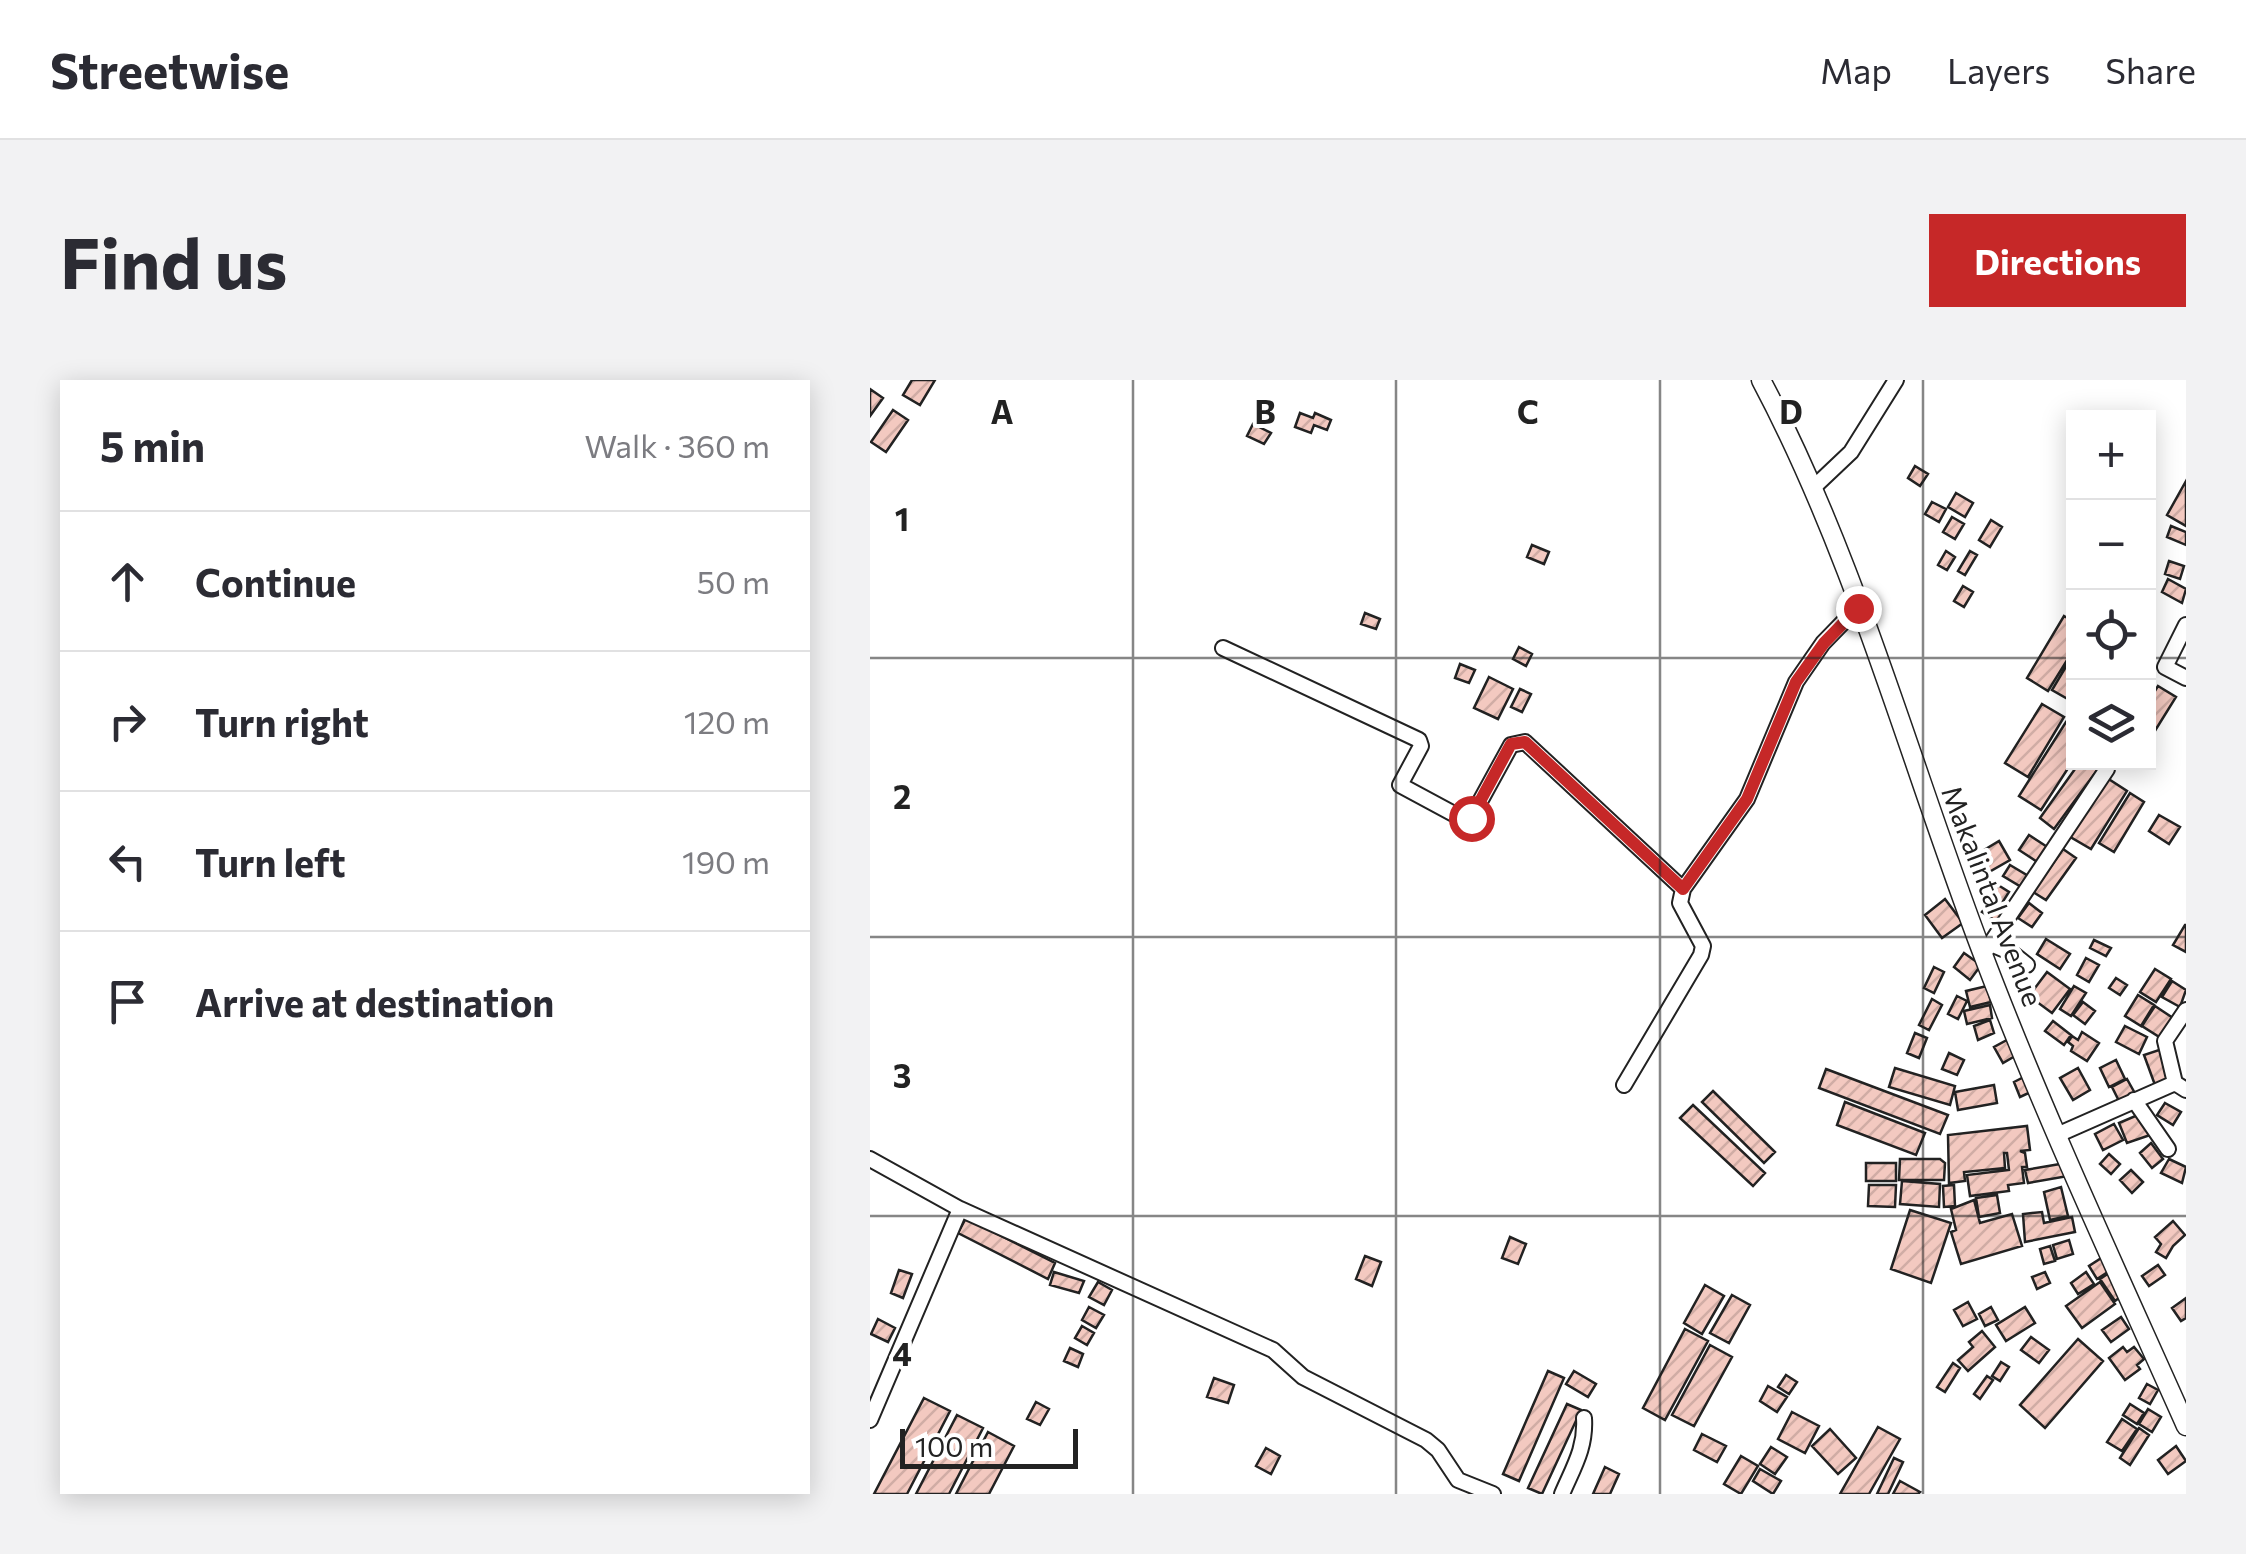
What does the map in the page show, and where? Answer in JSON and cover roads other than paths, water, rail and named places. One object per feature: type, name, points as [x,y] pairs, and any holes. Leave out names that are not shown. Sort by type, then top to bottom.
[{"type":"main road","name":"Makalintal Avenue","points":[[1760,380],[1813,488],[2056,1134],[2186,1426]]},
{"type":"street","points":[[1813,488],[1851,452],[1896,380]]},
{"type":"street","points":[[1624,1085],[1701,955],[1703,946],[1680,903],[1683,889],[1747,799],[1796,682],[1824,643],[1858,608]]},
{"type":"street","points":[[2186,624],[2165,667],[2186,678]]},
{"type":"street","points":[[1224,648],[1419,740],[1420,746],[1400,785],[1464,820],[1471,818],[1511,744],[1525,742],[1683,889]]},
{"type":"street","points":[[2026,965],[2012,953],[1987,949],[2107,770]]},
{"type":"street","points":[[2056,1134],[2134,1100],[2180,1087],[2166,1042],[2186,1010]]},
{"type":"street","points":[[2134,1100],[2168,1149]]},
{"type":"street","points":[[870,1159],[960,1209],[1273,1350],[1302,1377],[1426,1440],[1438,1450],[1458,1480],[1493,1494]]},
{"type":"street","points":[[870,1420],[960,1209]]},
{"type":"street","points":[[1562,1494],[1578,1463],[1585,1434],[1584,1418]]}]
